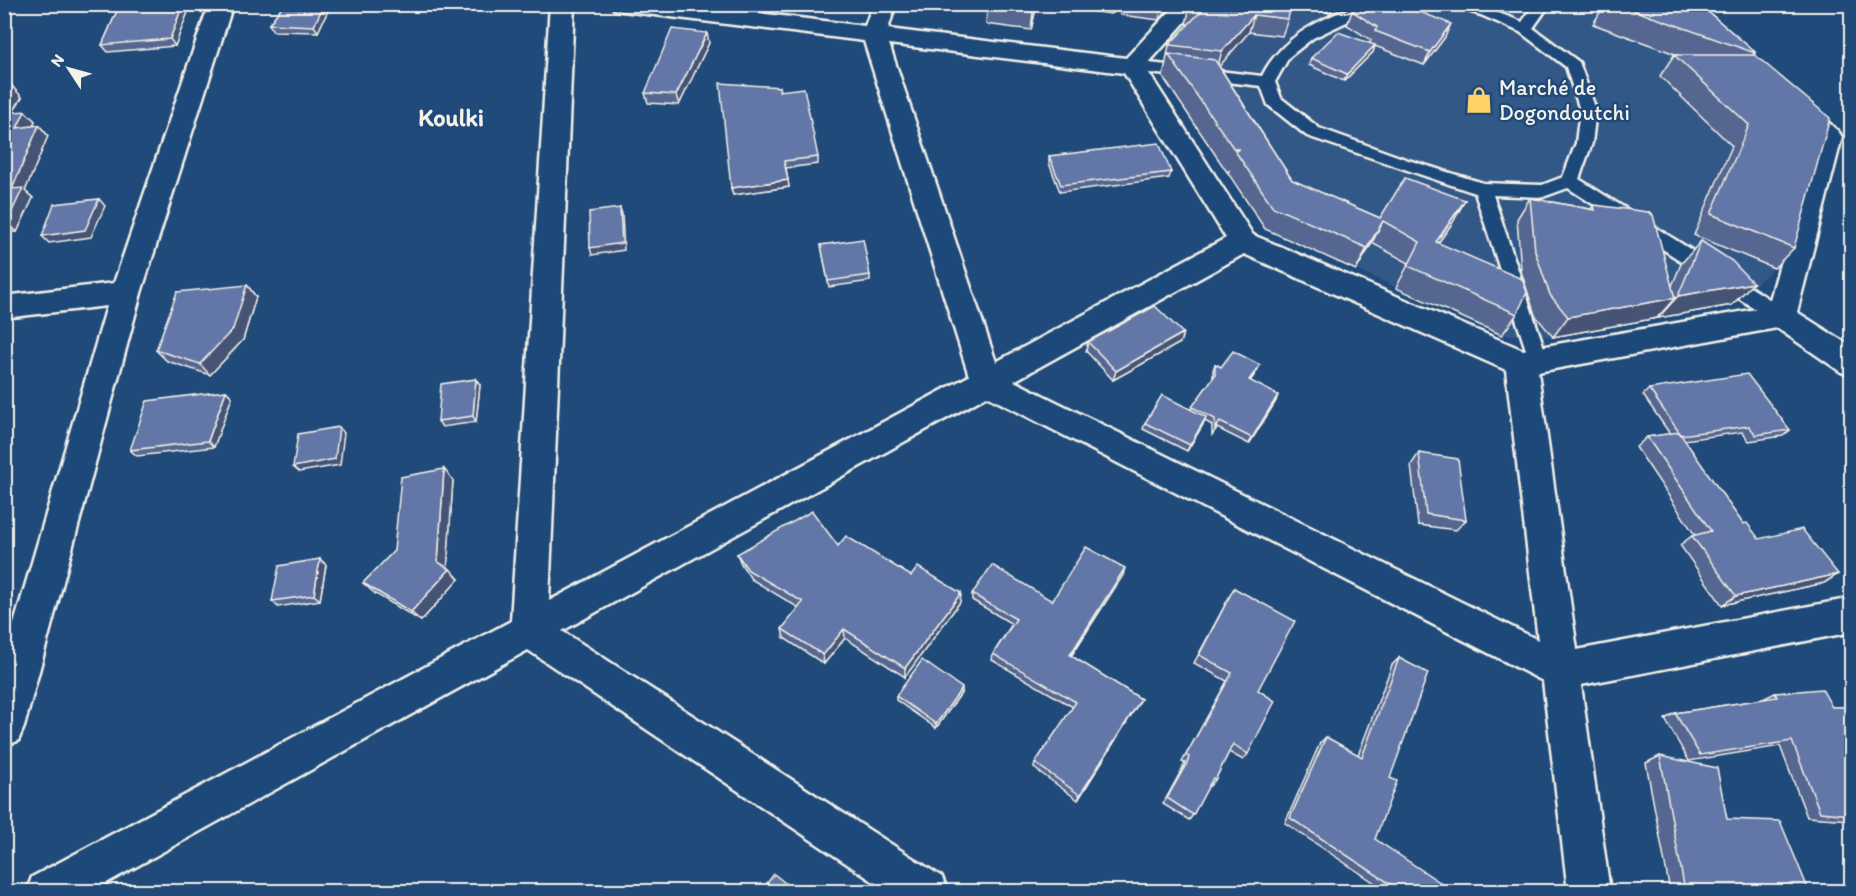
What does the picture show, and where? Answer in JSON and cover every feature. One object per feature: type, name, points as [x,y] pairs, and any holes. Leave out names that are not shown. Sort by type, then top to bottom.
[{"type":"street","points":[[4,727],[126,294],[221,4]]},
{"type":"street","points":[[529,630],[562,4]]},
{"type":"street","points":[[622,4],[1132,66]]},
{"type":"street","points":[[885,4],[874,35],[987,382],[1562,671],[1851,615]]},
{"type":"street","points":[[1132,66],[1190,4]]},
{"type":"street","points":[[1132,66],[1243,242],[1529,362],[1781,316],[1851,363]]},
{"type":"street","points":[[1767,86],[1840,139],[1781,316]]},
{"type":"street","points":[[47,891],[1243,242]]},
{"type":"street","points":[[4,307],[126,294]]},
{"type":"street","points":[[1529,362],[1562,671],[1590,891]]},
{"type":"street","points":[[529,630],[927,891]]},
{"type":"lane","points":[[1267,82],[1285,51],[1325,26],[1375,6],[1388,4]]},
{"type":"lane","points":[[1267,82],[1274,101],[1312,132],[1402,164],[1482,189],[1543,191],[1570,181],[1584,143],[1588,110],[1573,65],[1525,29],[1485,12],[1452,4]]},
{"type":"lane","points":[[1525,29],[1543,4]]},
{"type":"lane","points":[[1132,66],[1267,82]]},
{"type":"lane","points":[[1570,181],[1781,316]]},
{"type":"lane","points":[[1482,189],[1529,362]]},
{"type":"shaded area","points":[[1219,5],[1649,5],[1811,139],[1774,268],[1732,305],[1553,337],[1502,335],[1266,229],[1163,77],[1166,62]]},
{"type":"building","points":[[120,4],[183,4],[170,39],[102,45]]},
{"type":"building","points":[[284,4],[324,4],[314,26],[269,24]]},
{"type":"building","points":[[987,4],[1035,4],[1033,12],[987,7]]},
{"type":"building","points":[[1192,4],[1291,5],[1288,19],[1254,15],[1222,51],[1169,45],[1204,8],[1190,6]]},
{"type":"building","points":[[1369,4],[1400,4],[1451,24],[1430,52],[1375,31],[1377,27],[1352,11]]},
{"type":"building","points":[[1616,4],[1699,4],[1755,53]]},
{"type":"building","points":[[672,29],[707,33],[676,95],[645,93]]},
{"type":"building","points":[[1338,32],[1375,45],[1347,74],[1311,58]]},
{"type":"building","points":[[1168,54],[1215,60],[1292,180],[1380,218],[1405,178],[1465,200],[1436,242],[1522,279],[1527,292],[1517,314],[1408,266],[1420,242],[1383,221],[1367,248],[1273,207],[1235,151],[1239,149],[1234,149]]},
{"type":"building","points":[[1674,55],[1755,55],[1830,118],[1794,248],[1711,214],[1749,125]]},
{"type":"building","points":[[720,83],[780,87],[779,91],[804,88],[818,157],[784,161],[788,180],[731,188]]},
{"type":"building","points":[[12,86],[4,100],[4,87]]},
{"type":"building","points":[[25,111],[17,128],[39,125],[12,189],[23,188],[7,222],[4,222],[4,113]]},
{"type":"building","points":[[1159,143],[1171,172],[1061,185],[1049,156]]},
{"type":"building","points":[[1530,198],[1595,210],[1594,205],[1648,212],[1653,215],[1675,298],[1568,317],[1550,295],[1535,251]]},
{"type":"building","points":[[99,199],[85,230],[42,236],[54,204]]},
{"type":"building","points":[[620,208],[622,243],[590,248],[589,212]]},
{"type":"building","points":[[863,239],[870,275],[828,281],[821,245]]},
{"type":"building","points":[[1701,241],[1732,261],[1753,283],[1678,296]]},
{"type":"building","points":[[247,285],[233,329],[200,364],[156,350],[177,292]]},
{"type":"building","points":[[1155,306],[1183,333],[1116,371],[1088,342]]},
{"type":"building","points":[[1233,351],[1260,365],[1249,380],[1278,395],[1252,438],[1220,422],[1215,429],[1215,419],[1192,407],[1215,375],[1215,364],[1221,367]]},
{"type":"building","points":[[1747,374],[1790,430],[1756,435],[1749,426],[1681,435],[1649,389]]},
{"type":"building","points":[[476,379],[473,416],[438,421],[441,384]]},
{"type":"building","points":[[226,391],[208,441],[130,450],[147,401]]},
{"type":"building","points":[[1162,395],[1206,417],[1190,445],[1145,423]]},
{"type":"building","points":[[339,427],[335,459],[293,467],[298,434]]},
{"type":"building","points":[[1679,432],[1743,524],[1747,523],[1759,539],[1802,529],[1838,574],[1736,596],[1692,536],[1711,531],[1647,437]]},
{"type":"building","points":[[1419,453],[1458,459],[1466,520],[1426,514]]},
{"type":"building","points":[[444,469],[438,562],[450,569],[411,612],[363,583],[394,551],[401,477]]},
{"type":"building","points":[[812,511],[838,546],[846,536],[911,576],[918,567],[961,593],[905,668],[844,629],[823,655],[782,629],[803,602],[748,570],[737,554]]},
{"type":"building","points":[[1086,547],[1125,568],[1070,655],[1141,699],[1080,795],[1035,763],[1076,702],[993,654],[1016,619],[972,594],[992,565],[1052,601]]},
{"type":"building","points":[[320,559],[314,595],[272,601],[279,566]]},
{"type":"building","points":[[1234,588],[1295,621],[1258,690],[1275,701],[1248,754],[1233,744],[1215,780],[1213,778],[1193,815],[1167,798],[1187,763],[1189,757],[1186,755],[1232,673],[1199,655]]},
{"type":"building","points":[[1399,658],[1428,673],[1390,778],[1397,781],[1375,839],[1447,887],[1445,891],[1401,891],[1290,818],[1326,737],[1362,757]]},
{"type":"building","points":[[922,660],[962,688],[936,724],[896,696]]},
{"type":"building","points":[[1822,689],[1832,707],[1851,707],[1851,815],[1820,812],[1792,741],[1700,755],[1675,713],[1777,697],[1775,693]]},
{"type":"building","points":[[1660,756],[1717,768],[1727,819],[1780,821],[1809,891],[1685,891]]},
{"type":"building","points":[[774,874],[795,891],[761,891]]},
{"type":"place","name":"Marché de Dogondoutchi","points":[[1479,100]]},
{"type":"district","name":"Koulki","points":[[451,117]]}]
